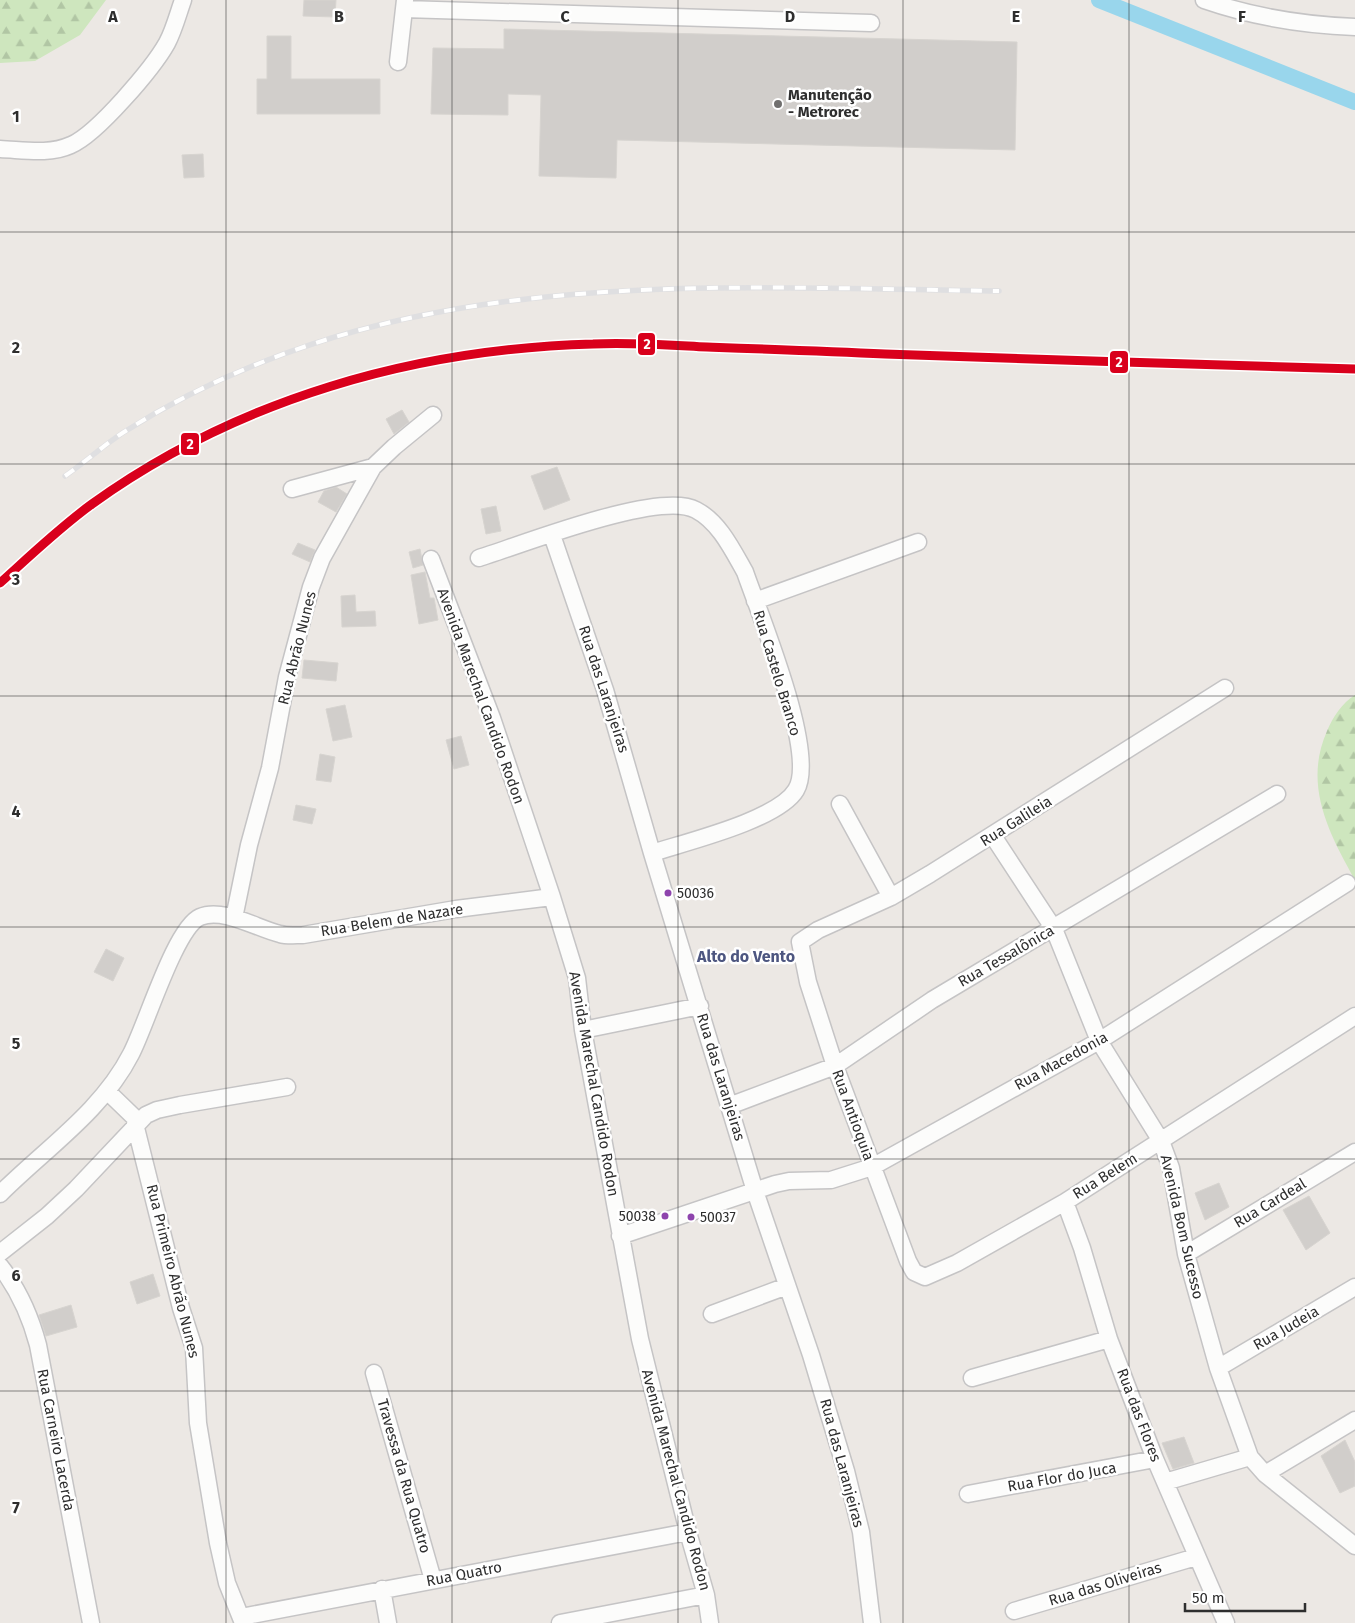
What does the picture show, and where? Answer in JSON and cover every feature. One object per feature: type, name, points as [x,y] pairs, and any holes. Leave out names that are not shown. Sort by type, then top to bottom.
[{"type":"street","points":[[0,149],[48,152],[72,145],[97,126],[151,68],[168,42],[183,0]]},
{"type":"street","points":[[1204,0],[1281,20],[1355,27]]},
{"type":"street","points":[[398,62],[404,4],[871,23]]},
{"type":"street","name":"Rua Abrão Nunes","points":[[234,918],[249,845],[270,768],[288,677],[311,587],[336,531],[373,467],[394,447],[434,415]]},
{"type":"street","points":[[292,489],[373,467]]},
{"type":"street","name":"Rua Castelo Branco","points":[[552,535],[599,520],[663,505],[683,505],[696,510],[708,518],[722,534],[744,572],[797,727],[802,774],[796,790],[779,805],[740,825],[652,853]]},
{"type":"street","points":[[480,558],[552,535]]},
{"type":"street","name":"Rua das Laranjeiras","points":[[552,535],[607,698],[755,1191],[817,1374],[856,1508],[872,1623]]},
{"type":"street","name":"Rua Castelo Branco","points":[[755,601],[918,542]]},
{"type":"street","name":"Avenida Marechal Candido Rodon","points":[[430,559],[492,718],[577,978],[584,1030],[640,1339],[688,1532],[706,1595],[710,1623]]},
{"type":"street","name":"Rua Galileia","points":[[800,942],[818,930],[891,897],[993,836],[1226,688]]},
{"type":"street","name":"Rua Tessalônica","points":[[729,1106],[835,1066],[932,1000],[1277,794]]},
{"type":"street","points":[[840,804],[891,897]]},
{"type":"street","name":"Avenida Bom Sucesso","points":[[993,836],[1054,928],[1099,1041],[1161,1141],[1172,1168],[1186,1254],[1218,1368],[1250,1457],[1265,1474],[1355,1546]]},
{"type":"street","name":"Rua Macedonia","points":[[620,1236],[789,1181],[831,1180],[872,1167],[1099,1041],[1347,883]]},
{"type":"street","name":"Rua Belem de Nazare","points":[[0,1194],[108,1092],[131,1054],[176,947],[189,926],[200,917],[234,918],[282,935],[303,935],[447,910],[552,897]]},
{"type":"street","name":"Rua Antioquia","points":[[800,942],[808,982],[835,1066],[872,1167],[908,1261],[914,1272],[926,1277]]},
{"type":"street","points":[[584,1030],[700,1006]]},
{"type":"street","name":"Rua Belem","points":[[926,1277],[957,1263],[1065,1202],[1355,1016]]},
{"type":"street","points":[[0,1253],[47,1216],[76,1189],[136,1123],[157,1110],[287,1087]]},
{"type":"street","points":[[108,1092],[136,1123]]},
{"type":"street","name":"Rua Primeiro Abrão Nunes","points":[[136,1123],[181,1308],[194,1348],[198,1423],[218,1543],[227,1583],[242,1620]]},
{"type":"street","name":"Rua Cardeal","points":[[1186,1254],[1355,1152]]},
{"type":"street","name":"Rua das Flores","points":[[1065,1202],[1082,1248],[1109,1339],[1155,1459],[1226,1623]]},
{"type":"street","name":"Rua Carneiro Lacerda","points":[[0,1266],[20,1296],[30,1318],[38,1345],[91,1623]]},
{"type":"street","points":[[712,1314],[787,1286]]},
{"type":"street","name":"Rua Judeia","points":[[1218,1368],[1355,1287]]},
{"type":"street","points":[[972,1378],[1109,1339]]},
{"type":"street","name":"Travessa da Rua Quatro","points":[[374,1373],[433,1580]]},
{"type":"street","points":[[1265,1474],[1355,1420]]},
{"type":"street","points":[[1165,1482],[1250,1457]]},
{"type":"street","name":"Rua Flor do Juca","points":[[968,1494],[1155,1459]]},
{"type":"street","name":"Rua Quatro","points":[[242,1620],[382,1590],[688,1532]]},
{"type":"street","name":"Rua das Oliveiras","points":[[1014,1611],[1196,1556]]},
{"type":"street","points":[[382,1590],[388,1623]]},
{"type":"street","points":[[560,1623],[706,1595]]},
{"type":"green space","points":[[0,0],[106,0],[80,35],[35,61],[0,63]]},
{"type":"green space","points":[[1355,695],[1355,880],[1328,826],[1318,789],[1318,770],[1320,751],[1329,726],[1342,706]]},
{"type":"building","points":[[304,0],[336,0],[335,17],[303,16]]},
{"type":"building","name":"Manutenção - Metrorec","points":[[504,29],[1017,42],[1015,150],[617,140],[616,178],[539,176],[541,95],[508,94],[508,115],[431,114],[433,48],[504,49]]},
{"type":"building","points":[[267,36],[291,36],[291,79],[380,79],[380,114],[257,114],[257,79],[267,79]]},
{"type":"building","points":[[203,154],[204,177],[184,178],[182,155]]},
{"type":"building","points":[[402,410],[409,422],[394,434],[386,419]]},
{"type":"building","points":[[557,467],[570,500],[544,510],[531,476]]},
{"type":"building","points":[[336,487],[347,494],[336,512],[318,502],[324,491]]},
{"type":"building","points":[[496,506],[501,531],[486,534],[481,509]]},
{"type":"building","points":[[298,543],[315,550],[310,562],[292,554]]},
{"type":"building","points":[[420,549],[423,565],[413,568],[409,552]]},
{"type":"building","points":[[425,572],[430,598],[434,598],[438,620],[419,624],[411,575]]},
{"type":"building","points":[[355,595],[356,612],[375,611],[376,626],[342,627],[341,596]]},
{"type":"building","points":[[304,660],[338,663],[336,681],[302,678]]},
{"type":"building","points":[[345,705],[352,737],[333,741],[326,709]]},
{"type":"building","points":[[461,736],[469,765],[454,769],[446,740]]},
{"type":"building","points":[[320,754],[335,757],[331,782],[316,780]]},
{"type":"building","points":[[296,805],[316,809],[312,824],[293,820]]},
{"type":"building","points":[[106,949],[124,958],[113,981],[94,972]]},
{"type":"building","points":[[1219,1183],[1229,1207],[1205,1220],[1195,1193]]},
{"type":"building","points":[[1309,1196],[1330,1233],[1306,1250],[1283,1210]]},
{"type":"building","points":[[153,1274],[160,1296],[137,1304],[130,1282]]},
{"type":"building","points":[[71,1305],[77,1327],[46,1336],[39,1315]]},
{"type":"building","points":[[1184,1437],[1194,1463],[1173,1469],[1162,1443]]},
{"type":"building","points":[[1345,1440],[1355,1462],[1355,1486],[1340,1493],[1321,1456]]},
{"type":"waterway","points":[[1099,0],[1355,102]]},
{"type":"railway","points":[[65,476],[124,432],[226,377],[331,338],[439,312],[549,297],[660,289],[773,288],[999,291]]},
{"type":"transit line","name":"2","points":[[0,583],[56,532],[92,504],[148,467],[207,435],[267,409],[330,386],[394,369],[460,356],[526,348],[593,344],[636,344],[1355,369]]},
{"type":"place","name":"Manutenção - Metrorec","points":[[778,104]]},
{"type":"place","name":"50036","points":[[668,893]]},
{"type":"place","name":"50038","points":[[665,1216]]},
{"type":"place","name":"50037","points":[[691,1217]]},
{"type":"district","name":"Alto do Vento","points":[[746,956]]}]
